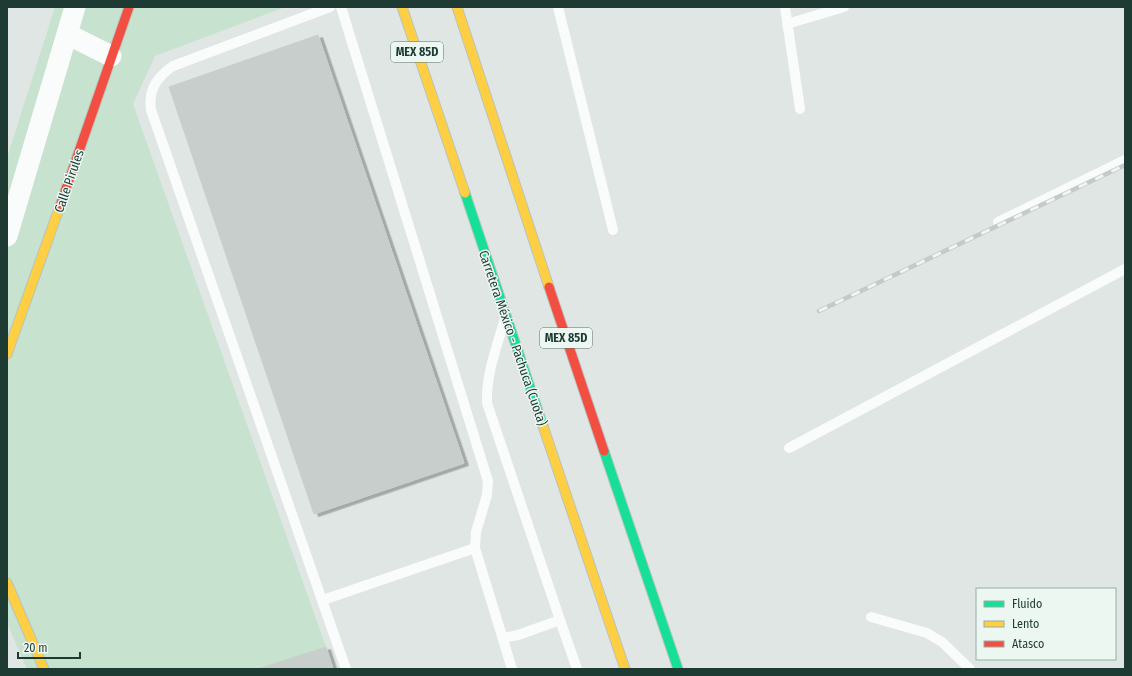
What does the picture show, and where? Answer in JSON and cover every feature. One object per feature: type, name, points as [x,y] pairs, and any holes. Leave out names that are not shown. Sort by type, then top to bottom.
[{"type":"main road","name":"Calle Pirules","points":[[7,354],[42,259],[129,7]]},
{"type":"main road","name":"Carretera México - Pachuca (Cuota)","points":[[402,7],[625,669]]},
{"type":"main road","name":"MEX 85D","points":[[457,7],[550,291],[678,669]]},
{"type":"main road","points":[[7,583],[44,669]]},
{"type":"street","points":[[7,236],[75,7]]},
{"type":"street","points":[[67,34],[112,56]]},
{"type":"lane","points":[[330,7],[173,66],[163,73],[152,92],[150,101],[154,118],[346,669]]},
{"type":"lane","points":[[341,7],[488,481],[487,495],[476,532],[475,548],[512,669]]},
{"type":"lane","points":[[558,7],[613,230]]},
{"type":"lane","points":[[785,7],[800,109]]},
{"type":"lane","points":[[787,24],[844,7]]},
{"type":"lane","points":[[998,222],[1125,160]]},
{"type":"lane","points":[[789,448],[1125,269]]},
{"type":"lane","points":[[506,317],[488,378],[486,389],[487,404],[577,669]]},
{"type":"lane","points":[[323,600],[475,548]]},
{"type":"lane","points":[[871,617],[927,633],[942,642],[970,669]]},
{"type":"lane","points":[[503,638],[518,635],[560,620]]},
{"type":"green space","points":[[55,7],[285,7],[155,56],[133,104],[326,647],[257,669],[27,669],[7,623],[7,158]]},
{"type":"building","points":[[318,35],[464,463],[314,514],[169,87]]},
{"type":"building","points":[[326,647],[333,669],[257,669]]},
{"type":"railway","points":[[819,311],[1125,165]]},
{"type":"traffic: fast","points":[[465,193],[543,426]]},
{"type":"traffic: fast","points":[[604,451],[678,669]]},
{"type":"traffic: slow","points":[[402,7],[465,193]]},
{"type":"traffic: slow","points":[[457,7],[549,287]]},
{"type":"traffic: slow","points":[[7,354],[60,206]]},
{"type":"traffic: slow","points":[[543,426],[625,669]]},
{"type":"traffic: slow","points":[[7,583],[44,669]]},
{"type":"traffic: jam","points":[[60,206],[129,7]]},
{"type":"traffic: jam","points":[[549,287],[604,451]]}]
